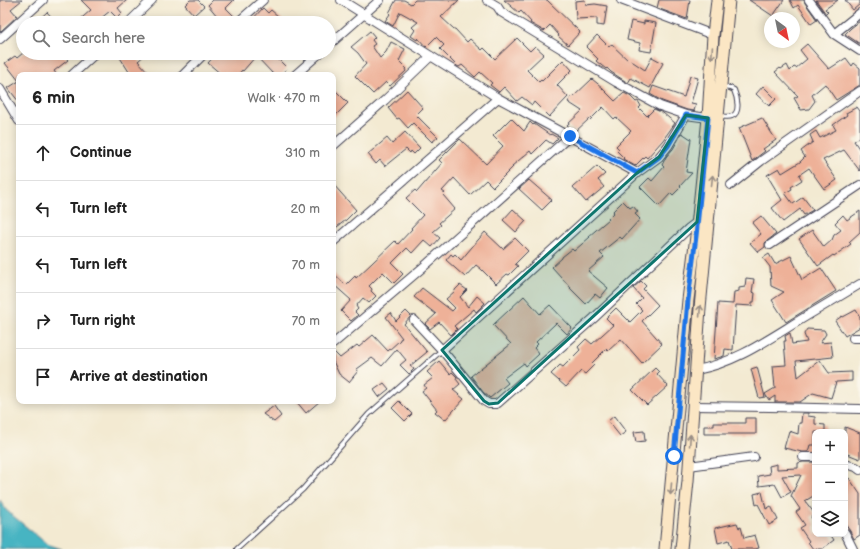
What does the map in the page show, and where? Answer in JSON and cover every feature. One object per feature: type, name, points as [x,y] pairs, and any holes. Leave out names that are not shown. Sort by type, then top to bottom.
[{"type":"main road","points":[[681,549],[689,466],[714,117],[713,35],[717,0]]},
{"type":"main road","points":[[665,549],[688,300],[697,222],[714,117],[722,87],[729,0]]},
{"type":"street","points":[[25,16],[43,0]]},
{"type":"street","points":[[135,16],[152,0]]},
{"type":"street","points":[[245,16],[263,0]]},
{"type":"street","points":[[341,0],[498,98],[637,173]]},
{"type":"street","points":[[336,39],[380,0]]},
{"type":"street","points":[[487,0],[497,6],[501,12],[616,82],[660,106],[686,115],[714,117]]},
{"type":"street","points":[[621,0],[713,35]]},
{"type":"street","points":[[809,0],[834,34],[860,51]]},
{"type":"street","points":[[834,34],[860,13]]},
{"type":"street","points":[[0,39],[16,24]]},
{"type":"street","points":[[336,143],[385,100],[431,56]]},
{"type":"street","points":[[75,72],[88,60]]},
{"type":"street","points":[[186,72],[198,60]]},
{"type":"street","points":[[298,72],[312,60]]},
{"type":"street","points":[[0,89],[16,116]]},
{"type":"street","points":[[731,185],[761,161],[860,91]]},
{"type":"street","points":[[336,239],[498,98]]},
{"type":"street","points":[[442,350],[637,173],[659,157],[668,146],[686,115]]},
{"type":"street","points":[[336,341],[422,268],[570,136]]},
{"type":"street","points":[[770,245],[860,185]]},
{"type":"street","points":[[414,320],[442,350],[484,401],[489,404],[496,404],[594,318],[697,222]]},
{"type":"street","points":[[696,370],[716,366],[748,352],[860,284]]},
{"type":"street","points":[[693,406],[860,409]]},
{"type":"street","points":[[803,457],[812,457]]},
{"type":"street","points":[[689,466],[754,458]]},
{"type":"street","points":[[848,465],[860,470]]},
{"type":"street","points":[[847,537],[853,549]]},
{"type":"lane","points":[[714,117],[729,117],[736,114],[737,100],[734,90],[722,87]]},
{"type":"lane","points":[[237,549],[303,489],[370,414],[442,350]]},
{"type":"highlighted area","points":[[686,115],[708,118],[697,222],[498,403],[489,404],[484,401],[442,350],[637,173],[659,157]]},
{"type":"water","points":[[0,500],[6,510],[47,544],[62,549],[0,549]]},
{"type":"building","points":[[0,0],[22,0],[11,9],[17,16],[0,32]]},
{"type":"building","points":[[81,0],[127,0],[118,8],[122,13],[119,16],[115,16],[110,11],[104,16],[84,16],[91,10]]},
{"type":"building","points":[[190,0],[198,0],[204,6],[194,15],[185,5]]},
{"type":"building","points":[[213,0],[234,0],[226,8],[234,16],[217,16],[208,5]]},
{"type":"building","points":[[396,0],[404,0],[411,4],[415,0],[459,0],[441,17],[467,42],[470,39],[482,50],[484,48],[495,59],[517,38],[530,51],[535,46],[544,54],[527,70],[539,82],[541,80],[542,81],[563,60],[572,70],[557,85],[568,97],[549,117],[534,102],[532,105],[522,97],[517,101],[504,87],[499,92],[490,85],[492,83],[480,72],[475,77],[462,65],[459,67],[457,66],[440,49],[444,45],[436,37],[426,47],[418,38],[417,40],[411,36],[415,30],[412,27],[418,22],[400,12],[393,26],[385,21]]},
{"type":"building","points":[[504,0],[547,0],[580,32],[568,45],[558,36],[559,35],[550,25],[544,31],[530,23],[531,22],[521,11],[519,13]]},
{"type":"building","points":[[585,0],[586,5],[595,4],[607,6],[604,26],[597,25],[597,18],[576,19],[575,1]]},
{"type":"building","points":[[659,0],[690,0],[687,19],[657,8]]},
{"type":"building","points":[[749,0],[784,0],[776,12],[767,12]]},
{"type":"building","points":[[790,0],[804,0],[817,20],[811,24],[798,5],[794,8]]},
{"type":"building","points":[[816,0],[838,0],[825,9],[828,12],[826,14]]},
{"type":"building","points":[[845,0],[860,0],[860,4],[853,10]]},
{"type":"building","points":[[263,8],[268,13],[271,10],[278,16],[256,16]]},
{"type":"building","points":[[47,12],[51,16],[43,16]]},
{"type":"building","points":[[631,21],[644,24],[644,21],[656,23],[651,52],[639,50],[640,43],[627,40]]},
{"type":"building","points":[[860,21],[860,44],[845,34]]},
{"type":"building","points":[[370,31],[375,37],[372,40],[375,44],[372,46],[380,58],[386,52],[391,42],[405,49],[399,61],[406,68],[406,71],[390,86],[386,82],[373,94],[355,76],[366,64],[358,53],[351,47]]},
{"type":"building","points":[[597,35],[609,47],[611,44],[629,61],[630,60],[645,70],[652,57],[663,63],[650,88],[631,78],[628,83],[596,61],[598,59],[586,47]]},
{"type":"building","points":[[807,44],[829,69],[846,58],[852,66],[854,63],[860,68],[860,85],[836,100],[825,84],[812,95],[815,101],[809,109],[801,110],[794,98],[798,96],[775,72],[787,65],[790,71],[807,59],[800,50]]},
{"type":"building","points":[[15,56],[16,60],[68,60],[54,71],[55,72],[16,72],[16,77],[5,63]]},
{"type":"building","points":[[122,60],[139,60],[138,61],[148,72],[129,72]]},
{"type":"building","points":[[211,60],[253,60],[240,72],[218,72],[208,63]]},
{"type":"building","points":[[260,60],[279,60],[287,68],[284,72],[271,72]]},
{"type":"building","points":[[690,76],[698,78],[691,103],[696,104],[694,111],[662,101],[650,94],[653,86],[684,97]]},
{"type":"building","points":[[592,79],[615,101],[624,93],[636,102],[638,101],[641,106],[639,108],[647,116],[654,109],[663,113],[675,123],[663,140],[647,158],[645,156],[635,166],[623,159],[624,158],[617,151],[619,149],[616,146],[631,131],[616,117],[614,119],[603,107],[575,132],[567,125],[582,111],[568,102],[572,96],[573,97]]},
{"type":"building","points":[[16,83],[16,98],[8,88]]},
{"type":"building","points":[[763,86],[776,99],[769,106],[756,94]]},
{"type":"building","points":[[407,90],[423,108],[416,115],[438,137],[432,142],[413,123],[408,128],[399,118],[397,119],[388,108]]},
{"type":"building","points":[[336,91],[348,103],[336,115]]},
{"type":"building","points":[[857,107],[860,111],[860,137],[854,141],[860,150],[860,171],[844,150],[823,160],[837,180],[824,189],[809,168],[799,175],[802,180],[785,193],[793,204],[803,197],[813,210],[804,215],[800,209],[783,222],[772,208],[782,200],[767,175],[779,168],[782,173],[800,162],[805,157],[801,151],[813,142],[810,135],[816,131],[820,138],[836,130],[833,125],[847,115],[846,113]]},
{"type":"building","points":[[511,118],[524,131],[530,122],[550,135],[551,134],[558,138],[552,144],[546,140],[532,154],[530,151],[512,166],[513,167],[493,187],[486,180],[470,195],[454,178],[442,191],[445,193],[443,195],[455,209],[439,223],[441,225],[433,232],[440,238],[432,247],[424,240],[412,253],[407,248],[392,263],[403,274],[394,283],[383,272],[369,286],[372,289],[371,291],[376,296],[369,303],[363,298],[356,306],[358,309],[355,312],[358,315],[351,321],[341,311],[351,300],[336,287],[336,276],[346,285],[355,276],[356,278],[395,241],[398,244],[412,229],[411,228],[423,215],[406,198],[415,190],[417,192],[442,163],[439,160],[460,139],[486,164],[503,146],[493,136]]},
{"type":"building","points":[[762,118],[776,140],[763,149],[765,151],[752,161],[739,128]]},
{"type":"building","points":[[405,132],[420,148],[414,154],[411,151],[410,153],[406,149],[385,166],[380,160],[376,164],[368,154],[387,138],[392,144]]},
{"type":"building","points":[[682,133],[691,139],[686,172],[692,173],[673,195],[671,193],[659,206],[640,187],[649,178],[652,181],[664,167],[662,165],[666,157],[673,149]]},
{"type":"building","points":[[597,166],[605,174],[598,180],[604,187],[586,202],[573,187]]},
{"type":"building","points":[[529,180],[552,200],[542,210],[519,189]]},
{"type":"building","points":[[336,187],[356,210],[336,228]]},
{"type":"building","points":[[623,201],[630,208],[633,206],[638,212],[635,214],[640,219],[622,239],[620,237],[600,253],[604,257],[588,271],[608,288],[600,298],[595,294],[586,304],[552,267],[572,249],[574,251],[590,237],[589,236],[609,219],[608,218],[614,212],[613,211]]},
{"type":"building","points":[[513,209],[526,221],[516,232],[503,220]]},
{"type":"building","points":[[860,211],[860,232],[849,242],[851,244],[818,266],[799,239],[812,230],[824,247],[832,240],[834,235],[841,230],[835,223],[843,215],[847,220]]},
{"type":"building","points":[[761,216],[776,234],[765,243],[765,247],[758,252],[750,243],[761,234],[752,223]]},
{"type":"building","points":[[485,232],[503,249],[515,238],[528,251],[515,264],[518,266],[509,275],[507,274],[496,284],[476,265],[465,277],[446,260],[451,254],[453,256],[455,254],[461,260]]},
{"type":"building","points":[[769,254],[775,264],[791,256],[802,280],[821,268],[836,291],[786,322],[772,300],[784,292],[771,286],[770,267],[763,258]]},
{"type":"building","points":[[746,278],[754,279],[752,292],[755,293],[754,302],[752,302],[752,306],[736,305],[733,350],[725,349],[724,356],[714,359],[718,303],[733,304],[734,292],[739,291],[739,288],[745,287]]},
{"type":"building","points":[[641,281],[646,286],[643,289],[658,305],[642,321],[662,344],[642,363],[621,339],[608,351],[606,349],[592,363],[594,365],[585,374],[581,371],[566,387],[551,374],[560,365],[563,367],[580,350],[578,347],[586,339],[592,344],[613,325],[606,318],[616,308],[630,322],[642,310],[636,304],[642,298],[633,288]]},
{"type":"building","points":[[460,285],[467,290],[460,297],[468,307],[477,296],[485,303],[476,312],[474,309],[454,326],[457,329],[451,335],[439,322],[430,329],[425,324],[436,314],[414,297],[422,288],[452,311],[455,308],[446,299]]},
{"type":"building","points":[[524,296],[540,314],[550,305],[572,328],[567,334],[556,323],[536,342],[538,344],[534,348],[539,354],[526,366],[524,363],[504,378],[508,383],[490,398],[483,392],[471,376],[511,344],[493,325]]},
{"type":"building","points":[[856,310],[860,317],[860,327],[845,336],[835,321]]},
{"type":"building","points":[[406,311],[411,316],[404,324],[427,352],[410,366],[414,369],[409,374],[400,365],[406,360],[397,349],[382,366],[372,358],[357,369],[358,371],[349,382],[339,374],[336,368],[336,354],[340,358],[357,345],[359,347],[373,335],[388,351],[402,338],[386,317],[391,313],[396,321]]},
{"type":"building","points":[[807,329],[824,330],[826,334],[820,343],[831,342],[833,357],[796,361],[798,377],[820,360],[829,373],[852,372],[852,381],[836,382],[831,398],[813,393],[800,402],[775,402],[775,396],[769,400],[765,394],[775,388],[773,366],[786,365],[785,336],[790,333],[792,344],[807,342],[804,334]]},
{"type":"building","points":[[439,361],[450,374],[452,372],[457,377],[456,379],[460,384],[453,390],[464,399],[445,420],[435,412],[437,410],[422,391],[426,388],[424,385],[433,378],[427,372]]},
{"type":"building","points":[[757,367],[765,397],[759,398],[751,369]]},
{"type":"building","points":[[655,368],[659,372],[657,374],[668,386],[647,405],[632,390]]},
{"type":"building","points":[[384,383],[389,389],[379,397],[374,390]]},
{"type":"building","points":[[399,401],[412,414],[405,421],[392,408]]},
{"type":"building","points":[[298,404],[316,404],[306,413]]},
{"type":"building","points":[[274,406],[281,416],[274,422],[263,414]]},
{"type":"building","points":[[802,413],[808,413],[808,416],[815,417],[815,424],[825,425],[825,429],[812,429],[812,445],[810,445],[808,452],[784,448],[789,431],[798,434],[799,423],[801,423]]},
{"type":"building","points":[[614,416],[626,432],[620,436],[608,421]]},
{"type":"building","points":[[745,418],[756,418],[756,434],[704,434],[704,426],[714,426],[714,423],[745,423]]},
{"type":"building","points":[[845,427],[860,433],[860,459],[848,454],[848,429],[845,429]]},
{"type":"building","points":[[644,431],[645,441],[636,442],[634,432]]},
{"type":"building","points":[[812,462],[812,497],[805,501],[812,510],[812,537],[832,537],[834,540],[822,549],[813,549],[800,528],[805,525],[796,512],[800,509],[791,496],[801,475],[782,476],[791,492],[782,497],[775,484],[759,486],[758,476],[770,474],[769,466],[777,464],[777,469],[798,468],[798,463]]},
{"type":"building","points":[[848,478],[860,494],[860,535],[854,539],[848,528]]},
{"type":"building","points":[[762,492],[766,509],[771,506],[778,520],[769,525],[758,504],[756,505],[754,494]]},
{"type":"building","points":[[737,523],[739,528],[741,527],[744,538],[755,535],[759,548],[732,549],[729,540],[718,543],[715,528]]},
{"type":"route","points":[[570,136],[637,173],[659,157],[668,146],[686,115],[708,118],[688,300],[674,456]]}]
